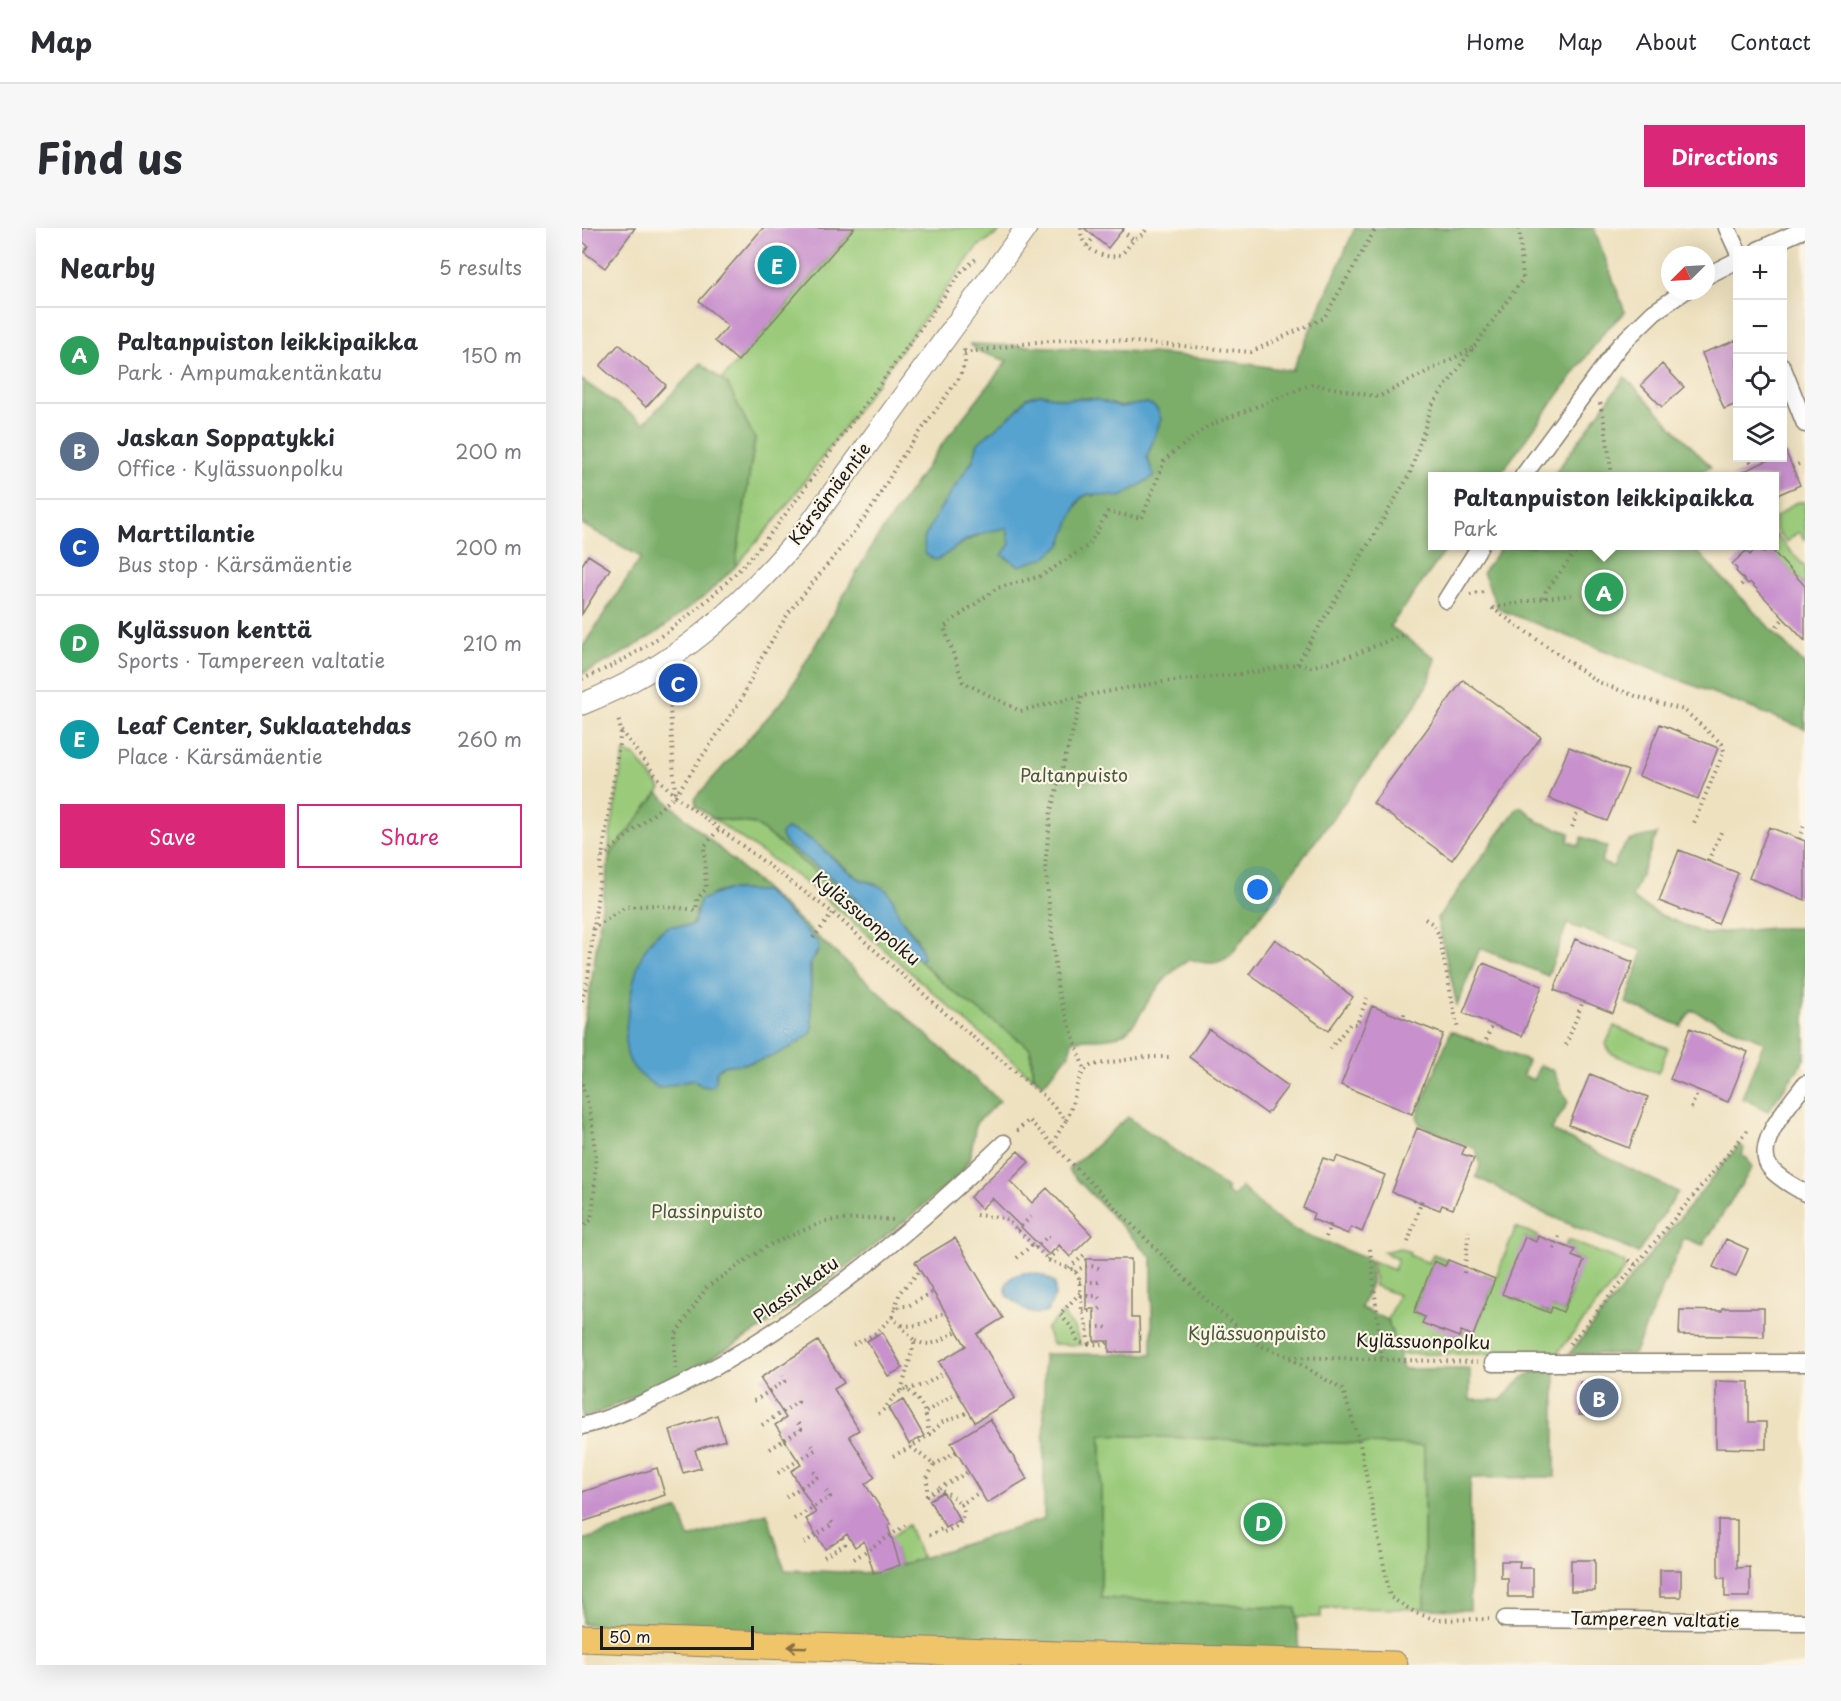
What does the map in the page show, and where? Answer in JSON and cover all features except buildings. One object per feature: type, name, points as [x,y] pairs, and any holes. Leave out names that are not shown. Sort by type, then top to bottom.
[{"type":"highway","points":[[582,1638],[906,1651],[1394,1665]]},
{"type":"street","name":"Kärsämäentie","points":[[582,704],[627,685],[678,654],[742,600],[771,570],[804,532],[1026,228]]},
{"type":"street","points":[[1727,228],[1734,246]]},
{"type":"street","points":[[1767,246],[1805,229]]},
{"type":"street","points":[[1715,271],[1733,262]]},
{"type":"street","points":[[1527,472],[1620,345],[1654,312],[1672,300]]},
{"type":"street","points":[[1787,379],[1805,424]]},
{"type":"street","points":[[1446,600],[1477,550]]},
{"type":"street","points":[[1805,1084],[1767,1140],[1764,1150],[1765,1160],[1770,1168],[1805,1193]]},
{"type":"street","name":"Plassinkatu","points":[[582,1426],[624,1412],[675,1388],[771,1334],[917,1223],[1004,1143]]},
{"type":"street","name":"Kylässuonpolku","points":[[1493,1363],[1805,1363]]},
{"type":"street","name":"Tampereen valtatie","points":[[1505,1619],[1805,1622]]},
{"type":"path","points":[[1080,228],[1086,246],[1113,257],[1122,254],[1134,240],[1142,236],[1147,228]]},
{"type":"path","points":[[954,354],[1037,342],[1091,338],[1251,352],[1324,318],[1376,228]]},
{"type":"path","points":[[1298,664],[1410,474],[1432,405],[1523,279],[1519,228]]},
{"type":"path","points":[[1122,230],[1134,240]]},
{"type":"path","points":[[1086,246],[1094,237]]},
{"type":"path","points":[[582,679],[645,646],[687,616],[756,552],[962,271],[980,255]]},
{"type":"path","points":[[602,857],[675,796],[741,700],[759,662],[789,612],[874,505],[899,461],[959,378],[965,363],[962,342]]},
{"type":"path","points":[[1402,635],[1353,655],[1311,667],[1298,664],[1250,673],[1163,682],[1082,696],[1020,711],[963,682],[944,627],[997,588],[1041,576],[1089,545],[1108,512],[1142,518],[1165,459],[1208,426],[1313,384],[1378,397],[1473,348]]},
{"type":"path","points":[[1600,403],[1611,472]]},
{"type":"path","points":[[1792,467],[1801,463]]},
{"type":"path","points":[[1544,598],[1546,591],[1577,550]]},
{"type":"path","points":[[1741,585],[1745,581]]},
{"type":"path","points":[[1574,595],[1492,608],[1598,682],[1638,698],[1684,710],[1722,744],[1724,751],[1713,770],[1693,825]]},
{"type":"path","points":[[1777,626],[1782,620]]},
{"type":"path","points":[[669,689],[675,796]]},
{"type":"path","points":[[1082,696],[1050,810],[1045,865],[1058,991],[1084,1069]]},
{"type":"path","points":[[582,1001],[588,978],[592,929],[621,731],[618,718]]},
{"type":"path","name":"Kylässuonpolku","points":[[621,731],[675,796],[718,830],[789,879],[832,914],[1043,1095],[1066,1120]]},
{"type":"path","points":[[1572,827],[1578,810]]},
{"type":"path","points":[[1798,839],[1805,823]]},
{"type":"path","points":[[592,929],[626,907],[656,905],[696,910],[697,899],[706,889],[704,847],[718,830]]},
{"type":"path","points":[[1708,861],[1722,830]]},
{"type":"path","points":[[813,938],[832,914]]},
{"type":"path","points":[[1425,919],[1433,924],[1438,935],[1458,1030]]},
{"type":"path","points":[[1330,1049],[1350,1024],[1357,1024],[1367,998]]},
{"type":"path","points":[[1566,1045],[1583,1001]]},
{"type":"path","points":[[1486,1040],[1492,1024]]},
{"type":"path","points":[[1053,1142],[1072,1112],[1078,1077],[1084,1069],[1092,1065],[1145,1057],[1172,1057]]},
{"type":"path","points":[[582,1084],[590,1107],[596,1185],[591,1220],[582,1228]]},
{"type":"path","points":[[1691,1108],[1698,1091]]},
{"type":"path","name":"Kylässuonpolku","points":[[1029,1120],[1209,1303],[1259,1345],[1289,1358],[1493,1363]]},
{"type":"path","points":[[1555,1363],[1748,1130]]},
{"type":"path","points":[[1408,1242],[1424,1197]]},
{"type":"path","points":[[976,1215],[1005,1218],[1048,1260],[1075,1272],[1079,1277],[1088,1341]]},
{"type":"path","points":[[1017,1230],[1031,1217]]},
{"type":"path","points":[[675,1388],[675,1335],[706,1287],[767,1246],[825,1221],[872,1218],[917,1223]]},
{"type":"path","points":[[1326,1237],[1332,1220]]},
{"type":"path","points":[[1464,1273],[1469,1232]]},
{"type":"path","points":[[1554,1249],[1560,1233]]},
{"type":"path","points":[[1017,1258],[1050,1237]]},
{"type":"path","points":[[1048,1260],[1059,1245]]},
{"type":"path","points":[[1370,1249],[1382,1360]]},
{"type":"path","points":[[1069,1268],[1084,1255]]},
{"type":"path","points":[[1629,1260],[1636,1265]]},
{"type":"path","points":[[1075,1272],[1081,1267],[1100,1269]]},
{"type":"path","points":[[853,1345],[876,1332],[892,1317],[900,1292],[920,1271]]},
{"type":"path","points":[[1079,1282],[1098,1282],[1100,1279]]},
{"type":"path","points":[[895,1309],[908,1306],[933,1292]]},
{"type":"path","points":[[1081,1294],[1097,1296],[1101,1299]]},
{"type":"path","points":[[1081,1294],[1060,1314],[1072,1329],[1078,1342],[1088,1344],[1088,1341]]},
{"type":"path","points":[[1082,1311],[1097,1311],[1101,1308]]},
{"type":"path","points":[[901,1325],[912,1327],[919,1325],[945,1312]]},
{"type":"path","points":[[892,1317],[915,1341],[926,1345],[933,1344],[957,1331]]},
{"type":"path","points":[[1087,1327],[1109,1329]]},
{"type":"path","points":[[901,1391],[915,1341]]},
{"type":"path","points":[[1088,1341],[1091,1344],[1105,1345],[1109,1341]]},
{"type":"path","points":[[1289,1358],[1343,1390],[1360,1444],[1390,1597],[1416,1613],[1437,1620],[1505,1619]]},
{"type":"path","points":[[878,1414],[885,1410],[891,1399],[901,1391],[924,1385],[945,1372]]},
{"type":"path","points":[[754,1401],[785,1381],[783,1376]]},
{"type":"path","points":[[907,1389],[921,1403],[926,1412],[929,1435]]},
{"type":"path","points":[[926,1412],[957,1392]]},
{"type":"path","points":[[762,1425],[798,1402],[796,1397]]},
{"type":"path","points":[[893,1456],[929,1435],[943,1422],[969,1412]]},
{"type":"path","points":[[770,1449],[801,1429],[798,1423]]},
{"type":"path","points":[[778,1473],[814,1450],[811,1444]]},
{"type":"path","points":[[911,1447],[934,1465]]},
{"type":"path","points":[[956,1452],[934,1465],[927,1478],[927,1495],[968,1472]]},
{"type":"path","points":[[786,1497],[817,1477],[813,1471]]},
{"type":"path","points":[[926,1537],[942,1528],[944,1532],[959,1524],[963,1518],[960,1505],[953,1495],[939,1489]]},
{"type":"path","points":[[794,1519],[830,1497],[826,1491]]},
{"type":"path","points":[[960,1505],[980,1492]]},
{"type":"path","points":[[804,1542],[833,1524],[829,1518]]},
{"type":"path","points":[[854,1559],[906,1524]]},
{"type":"path","points":[[824,1557],[845,1544],[842,1538]]},
{"type":"green space","points":[[855,228],[1002,228],[977,247],[779,516],[735,567],[755,439],[728,385],[721,380]]},
{"type":"green space","name":"Paltanpuisto","points":[[1355,228],[1594,228],[1625,312],[1605,331],[1502,472],[1428,472],[1428,550],[1446,550],[1390,626],[1435,658],[1430,679],[1417,704],[1231,955],[1221,961],[1206,963],[1190,959],[1174,970],[1127,1031],[1110,1038],[1072,1041],[1069,1054],[1043,1085],[1033,1073],[1030,1048],[951,990],[919,960],[923,957],[917,938],[899,917],[888,892],[874,883],[859,879],[813,841],[786,829],[784,842],[832,879],[876,920],[755,824],[712,818],[696,806],[695,798],[785,698],[873,544],[943,443],[1007,361],[978,351],[970,344],[1131,352],[1292,371]],"holes":[[[1040,394],[1063,399],[1089,398],[1121,407],[1147,403],[1157,409],[1160,422],[1147,457],[1094,496],[1090,494],[1082,497],[1076,507],[1010,544],[1008,528],[988,531],[958,545],[938,512],[973,460],[979,443],[1016,411],[1027,398]]]},
{"type":"green space","points":[[701,363],[728,385],[755,439],[735,567],[707,594],[655,634],[582,674],[582,648],[641,557],[582,524],[582,380],[644,423]]},
{"type":"green space","points":[[1625,377],[1711,467],[1699,472],[1556,472]]},
{"type":"green space","points":[[1805,502],[1805,540],[1798,532],[1787,542],[1779,533],[1779,515],[1793,504]]},
{"type":"green space","points":[[1779,538],[1805,567],[1805,586],[1771,550],[1779,550]]},
{"type":"green space","points":[[1499,550],[1696,550],[1805,665],[1805,729],[1498,609],[1483,572]]},
{"type":"green space","points":[[624,752],[635,756],[661,789],[609,856],[610,836]]},
{"type":"green space","name":"Plassinpuisto","points":[[658,793],[1000,1101],[976,1123],[970,1158],[961,1173],[826,1283],[762,1328],[693,1369],[582,1418],[582,1031],[591,985],[609,856]],"holes":[[[727,890],[765,891],[813,938],[818,952],[811,963],[811,1032],[788,1049],[770,1057],[721,1067],[716,1072],[717,1076],[698,1084],[693,1080],[676,1083],[644,953],[653,938],[669,926],[690,926],[696,919],[696,910],[713,894]]]},
{"type":"green space","points":[[1518,807],[1522,807],[1539,822],[1570,833],[1568,841],[1579,846],[1582,837],[1607,847],[1601,862],[1613,867],[1628,842],[1657,834],[1632,898],[1656,913],[1705,934],[1772,928],[1805,928],[1805,1059],[1768,1111],[1742,1098],[1764,1042],[1692,1010],[1681,1026],[1626,1003],[1643,951],[1567,924],[1548,976],[1480,948],[1457,1005],[1437,919]]},
{"type":"green space","points":[[712,818],[755,824],[876,920],[951,990],[1030,1048],[1034,1079],[810,886]]},
{"type":"green space","points":[[1614,1026],[1668,1048],[1658,1073],[1610,1053],[1606,1044]]},
{"type":"green space","points":[[1451,1031],[1528,1061],[1523,1075],[1533,1080],[1540,1065],[1553,1070],[1568,1103],[1551,1130],[1678,1192],[1638,1253],[1522,1204],[1497,1187],[1476,1177],[1480,1165],[1476,1149],[1420,1125],[1417,1115]]},
{"type":"green space","name":"Kylässuonpuisto","points":[[1128,1117],[1228,1189],[1226,1192],[1233,1197],[1241,1187],[1274,1217],[1295,1230],[1370,1260],[1371,1283],[1361,1308],[1388,1320],[1403,1369],[1470,1369],[1470,1400],[1501,1400],[1524,1377],[1536,1371],[1555,1369],[1555,1477],[1470,1478],[1470,1610],[1424,1609],[1424,1446],[1101,1435],[1101,1598],[1296,1608],[1299,1652],[936,1643],[582,1624],[582,1540],[679,1509],[689,1538],[767,1513],[785,1570],[874,1573],[1044,1519],[1044,1354],[1152,1354],[1152,1258],[1068,1170]]},
{"type":"green space","points":[[1739,1145],[1744,1148],[1742,1156],[1747,1158],[1752,1168],[1703,1245],[1684,1238],[1634,1354],[1569,1354]]},
{"type":"green space","points":[[1516,1227],[1538,1236],[1536,1242],[1525,1237],[1514,1299],[1522,1302],[1525,1297],[1543,1304],[1541,1310],[1549,1313],[1552,1307],[1564,1312],[1583,1261],[1572,1256],[1574,1250],[1565,1246],[1568,1240],[1624,1262],[1625,1269],[1557,1354],[1398,1354],[1388,1320],[1398,1295],[1375,1286],[1372,1261],[1394,1270],[1398,1259],[1383,1252],[1400,1248],[1410,1252],[1409,1255],[1429,1263],[1433,1254],[1448,1260],[1445,1266],[1434,1262],[1414,1312],[1425,1317],[1423,1323],[1452,1328],[1450,1334],[1459,1337],[1461,1331],[1473,1335],[1493,1285],[1481,1280],[1484,1274],[1495,1279]]},
{"type":"green space","points":[[1062,1313],[1074,1328],[1081,1345],[1052,1344],[1046,1329]]},
{"type":"green space","points":[[1101,1435],[1424,1446],[1424,1609],[1321,1608],[1321,1617],[1296,1617],[1295,1608],[1101,1598]]},
{"type":"green space","points":[[908,1525],[922,1558],[900,1565],[895,1549],[888,1539]]},
{"type":"water","points":[[1040,394],[1063,399],[1095,399],[1121,407],[1146,403],[1152,405],[1157,409],[1161,419],[1147,457],[1154,476],[1121,497],[1089,494],[1082,497],[1077,503],[1061,545],[1044,558],[1019,566],[1002,555],[1010,544],[1007,528],[975,536],[936,560],[925,554],[924,539],[938,512],[973,460],[978,443],[1016,411],[1027,398]]},
{"type":"water","points":[[786,829],[797,832],[815,843],[858,878],[887,891],[902,921],[916,939],[923,959],[919,960],[839,885],[785,843],[781,834]]},
{"type":"water","points":[[727,890],[765,891],[818,942],[819,949],[810,966],[812,1032],[788,1049],[770,1057],[721,1067],[716,1072],[713,1087],[702,1086],[693,1080],[659,1088],[635,1070],[627,1054],[627,1018],[639,963],[645,949],[658,934],[669,926],[694,924],[700,900]]},
{"type":"water","points":[[1023,1273],[1040,1275],[1055,1283],[1055,1296],[1047,1312],[1035,1314],[1030,1312],[1007,1296],[1006,1287],[1009,1280]]},
{"type":"place","name":"Leaf Center, Suklaatehdas","points":[[777,265]]},
{"type":"place","name":"Paltanpuiston leikkipaikka","points":[[1604,592]]},
{"type":"place","name":"Marttilantie","points":[[678,683]]},
{"type":"place","name":"Jaskan Soppatykki","points":[[1599,1398]]},
{"type":"place","name":"Kylässuon kenttä","points":[[1263,1522]]}]
